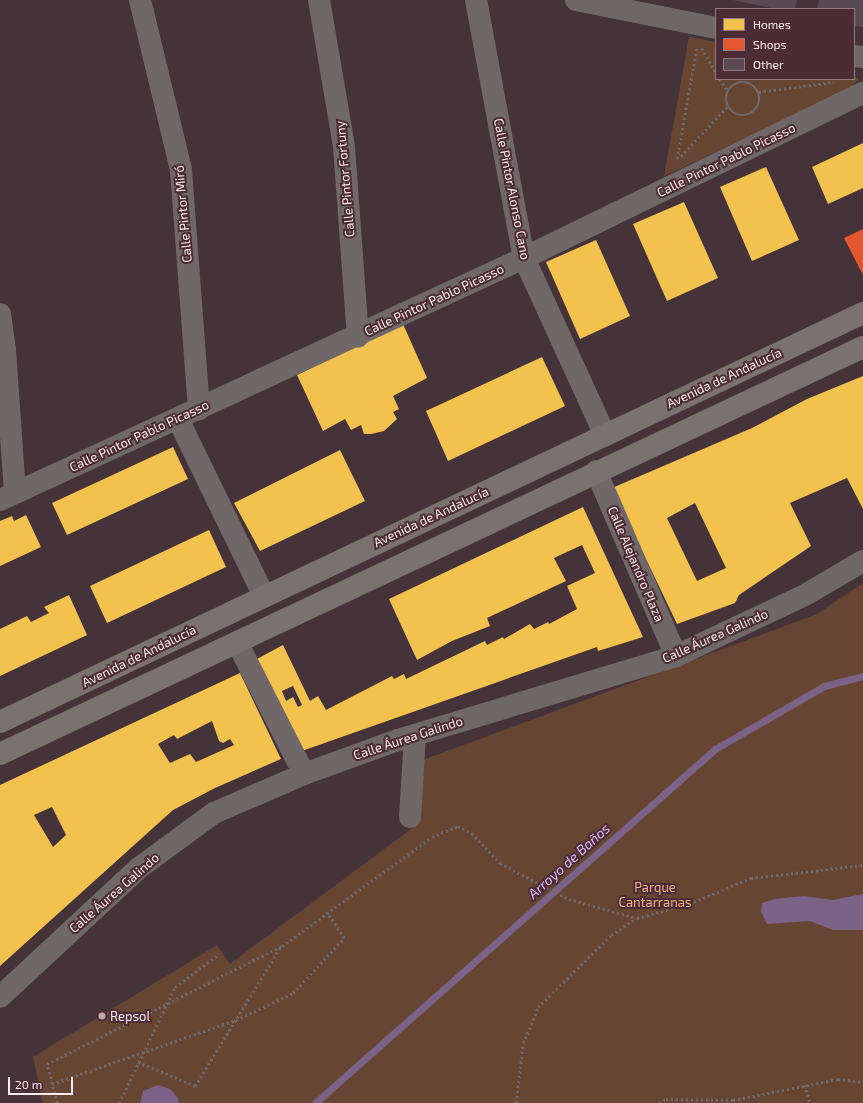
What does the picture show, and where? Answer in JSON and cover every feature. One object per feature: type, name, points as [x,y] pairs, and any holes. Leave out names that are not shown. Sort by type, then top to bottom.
[{"type":"main road","name":"Avenida de Andalucía","points":[[0,722],[863,313]]},
{"type":"main road","points":[[0,754],[596,471],[863,347]]},
{"type":"street","name":"Calle Pintor Miró","points":[[140,0],[181,170],[199,409]]},
{"type":"street","name":"Calle Pintor Fortuny","points":[[319,0],[344,147],[358,336]]},
{"type":"street","name":"Calle Pintor Alonso Cano","points":[[476,0],[524,258],[605,435]]},
{"type":"street","points":[[582,1],[715,28]]},
{"type":"street","name":"Calle Pintor Pablo Picasso","points":[[8,496],[358,336],[524,258],[863,93]]},
{"type":"street","points":[[0,314],[8,496]]},
{"type":"street","points":[[178,419],[264,596]]},
{"type":"street","name":"Calle Alejandro Plaza","points":[[596,471],[676,656]]},
{"type":"street","name":"Calle Áurea Galindo","points":[[0,997],[139,868],[214,813],[304,774],[415,735],[676,656],[805,595],[863,561]]},
{"type":"street","points":[[237,642],[304,774]]},
{"type":"street","points":[[410,817],[415,735]]},
{"type":"path","points":[[672,187],[698,42],[715,70]]},
{"type":"path","points":[[677,161],[727,107],[728,91],[721,80]]},
{"type":"path","points":[[727,107],[738,116],[750,116],[759,107],[759,92],[751,83],[740,82],[728,91]]},
{"type":"path","points":[[759,92],[836,82]]},
{"type":"path","points":[[57,1103],[47,1064],[282,946],[432,837],[458,826],[472,833],[500,863],[568,899],[637,918]]},
{"type":"path","points":[[516,1103],[523,1043],[538,1007],[611,935],[637,918],[694,902],[752,878],[863,865]]},
{"type":"path","points":[[52,1084],[236,1020],[293,993],[344,938],[327,914]]},
{"type":"path","points":[[138,1062],[195,1086],[282,946]]},
{"type":"path","points":[[119,1103],[175,987],[219,954]]},
{"type":"path","points":[[659,1103],[666,1099],[704,1101],[733,1100],[838,1079],[863,1082]]},
{"type":"path","points":[[805,1085],[810,1103]]},
{"type":"green space","points":[[689,37],[715,42],[715,80],[855,80],[855,76],[858,80],[848,90],[664,176]]},
{"type":"green space","name":"Parque Cantarranas","points":[[863,583],[863,1103],[43,1103],[33,1057],[217,945],[230,964],[419,823],[423,760],[817,614]]},
{"type":"shaded area","points":[[863,894],[863,930],[833,930],[810,921],[767,924],[761,912],[762,903],[775,899],[804,896],[833,900]]},
{"type":"shaded area","points":[[158,1085],[170,1089],[178,1098],[179,1103],[140,1103],[143,1091]]},
{"type":"building: Homes","points":[[863,143],[863,188],[828,204],[812,167]]},
{"type":"building: Homes","points":[[766,167],[799,240],[752,261],[720,187]]},
{"type":"building: Homes","points":[[684,202],[718,278],[667,301],[633,224]]},
{"type":"building: Homes","points":[[596,240],[630,316],[580,339],[546,262]]},
{"type":"building: Homes","points":[[403,324],[427,378],[393,396],[399,409],[393,412],[397,419],[384,431],[371,434],[364,434],[361,425],[351,430],[345,419],[323,431],[297,375]]},
{"type":"building: Homes","points":[[542,357],[565,406],[448,461],[426,411]]},
{"type":"building: Homes","points":[[863,376],[863,509],[847,478],[790,503],[811,546],[739,595],[735,603],[677,624],[612,488],[752,428],[807,399]],"holes":[[[695,503],[726,568],[697,581],[667,518]]]},
{"type":"building: Homes","points":[[173,447],[188,479],[67,535],[52,503]]},
{"type":"building: Homes","points":[[340,450],[365,501],[260,551],[234,503]]},
{"type":"building: Homes","points":[[583,507],[643,637],[598,651],[597,647],[299,752],[255,660],[283,645],[310,701],[318,696],[326,710],[392,676],[394,679],[404,674],[406,679],[485,641],[487,645],[503,637],[504,639],[530,624],[534,629],[548,622],[549,624],[577,609],[567,586],[595,573],[582,545],[554,558],[566,581],[487,618],[490,626],[452,641],[417,660],[389,599]],"holes":[[[293,686],[302,705],[298,707],[293,697],[286,701],[282,691]]]},
{"type":"building: Homes","points":[[26,515],[41,547],[0,566],[0,521],[12,516],[14,521]]},
{"type":"building: Homes","points":[[209,530],[226,567],[107,623],[90,586]]},
{"type":"building: Homes","points":[[69,595],[87,635],[0,676],[0,629],[27,616],[31,622],[49,613],[44,607]]},
{"type":"building: Homes","points":[[240,673],[281,759],[215,788],[173,810],[0,966],[0,785]],"holes":[[[212,721],[219,741],[223,743],[230,739],[234,745],[196,762],[190,754],[170,763],[158,744],[174,735],[177,739]],[[52,807],[66,835],[53,847],[34,815]]]},
{"type":"building: Shops","points":[[863,229],[863,275],[844,238]]},
{"type":"building: Other","points":[[733,0],[797,0],[795,8],[771,8]]},
{"type":"building: Other","points":[[819,0],[863,0],[863,27],[855,26],[855,8],[817,8]]},
{"type":"waterway","name":"Arroyo de Baños","points":[[315,1103],[715,749],[824,686],[863,676]]},
{"type":"place","name":"Repsol","points":[[102,1016]]}]
